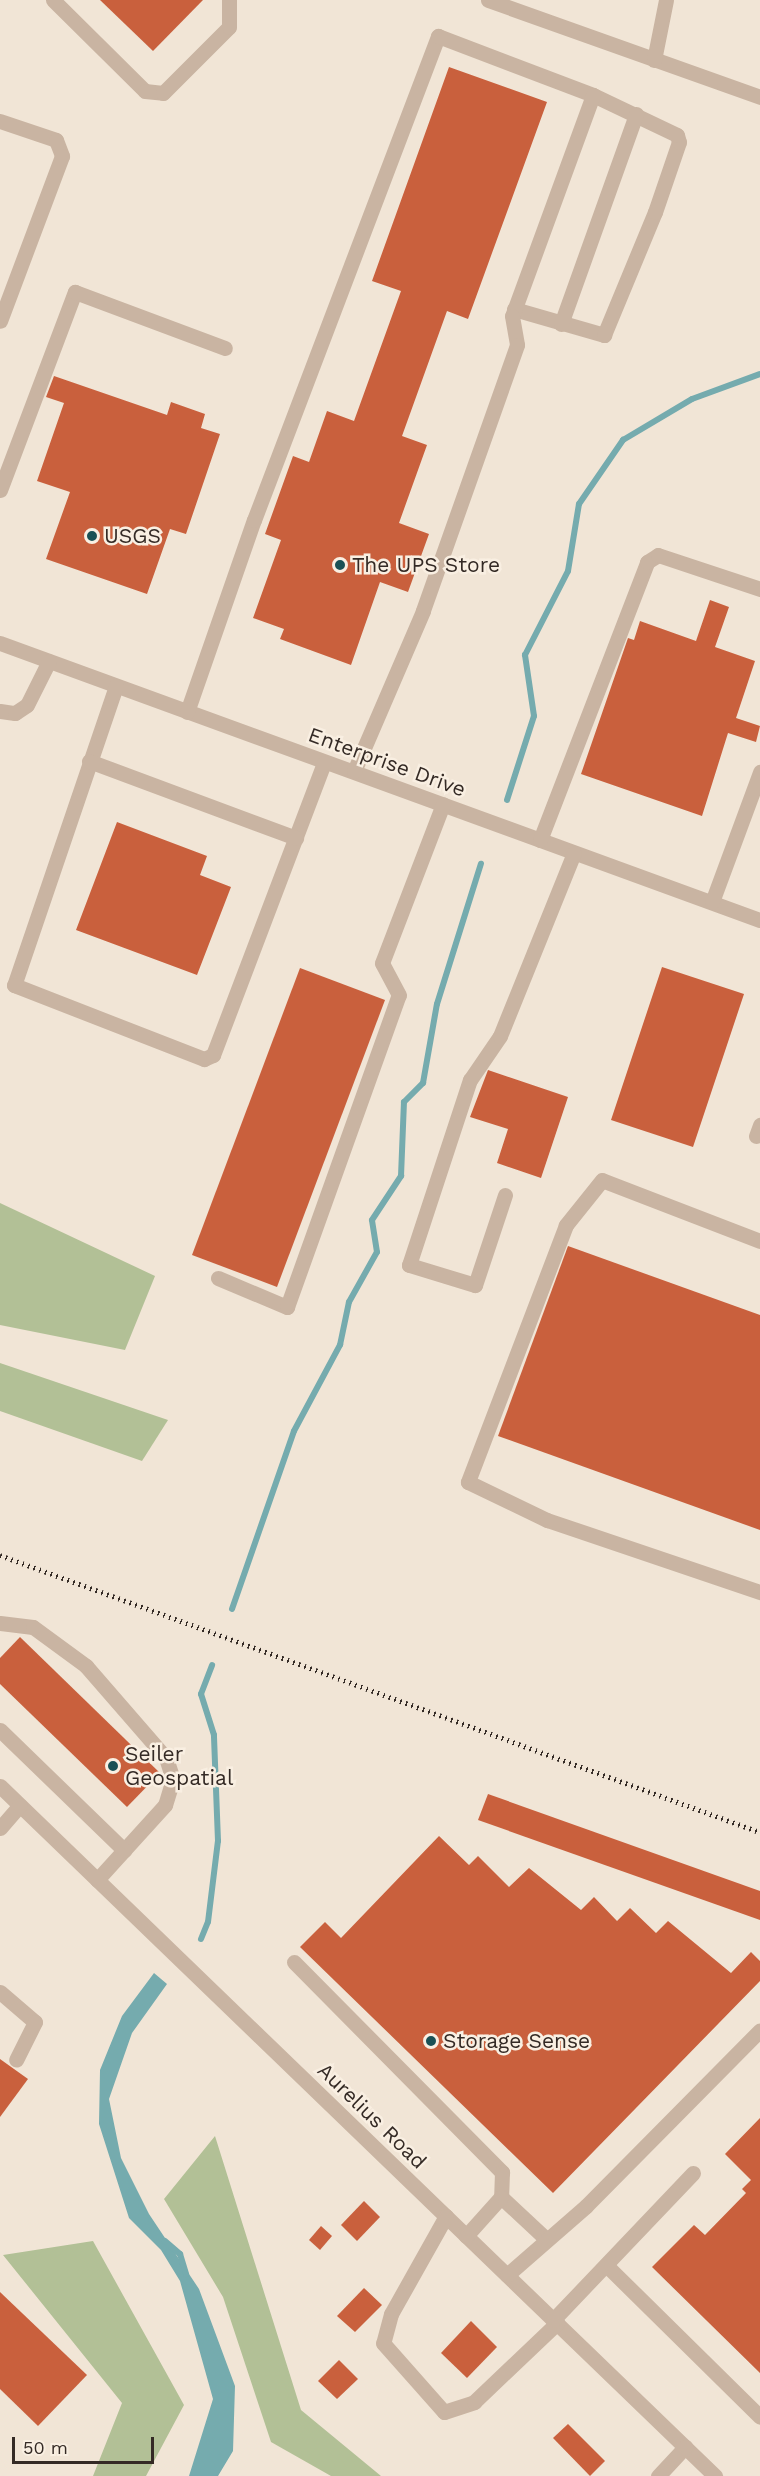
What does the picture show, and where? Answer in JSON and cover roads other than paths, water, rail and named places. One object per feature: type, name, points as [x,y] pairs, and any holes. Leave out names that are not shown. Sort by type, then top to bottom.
[{"type":"street","points":[[53,0],[145,91],[163,93],[229,27],[229,0]]},
{"type":"street","points":[[488,0],[760,97]]},
{"type":"street","points":[[654,60],[666,0]]},
{"type":"street","points":[[187,712],[254,520],[438,36],[593,95],[669,128],[679,142],[655,212],[609,330],[598,336],[514,309]]},
{"type":"street","points":[[354,771],[423,611],[518,345],[514,309],[593,95]]},
{"type":"street","points":[[561,324],[636,114]]},
{"type":"street","points":[[0,122],[56,140],[62,156],[0,321]]},
{"type":"street","points":[[0,490],[75,292],[225,348]]},
{"type":"street","points":[[540,840],[647,562],[658,555],[760,589]]},
{"type":"street","name":"Enterprise Drive","points":[[0,643],[574,853],[712,902],[759,915]]},
{"type":"street","points":[[0,711],[15,713],[27,705],[49,662]]},
{"type":"street","points":[[116,686],[14,985],[204,1059],[213,1056],[324,763]]},
{"type":"street","points":[[89,761],[296,838]]},
{"type":"street","points":[[712,902],[760,772]]},
{"type":"street","points":[[218,1278],[287,1307],[399,995],[382,963],[443,804]]},
{"type":"street","points":[[505,1195],[475,1285],[409,1265],[470,1080],[500,1036],[574,853]]},
{"type":"street","points":[[760,1241],[602,1180],[566,1226],[468,1482],[547,1520],[760,1592]]},
{"type":"street","points":[[0,1623],[33,1627],[86,1665],[166,1758],[173,1779],[165,1805],[96,1880]]},
{"type":"street","points":[[0,1730],[124,1850]]},
{"type":"street","name":"Aurelius Road","points":[[0,1785],[715,2476]]},
{"type":"street","points":[[0,1828],[20,1805]]},
{"type":"street","points":[[294,1962],[502,2172],[501,2197],[466,2236]]},
{"type":"street","points":[[0,1992],[34,2022],[16,2060]]},
{"type":"street","points":[[507,2275],[760,2030]]},
{"type":"street","points":[[446,2216],[391,2314],[383,2343],[444,2412],[474,2403],[555,2322],[693,2173]]},
{"type":"street","points":[[501,2197],[546,2239]]},
{"type":"street","points":[[606,2265],[760,2417]]},
{"type":"street","points":[[658,2476],[685,2447]]},
{"type":"water","points":[[154,1973],[167,1984],[132,2033],[109,2099],[121,2158],[149,2214],[199,2289],[235,2386],[233,2451],[218,2476],[189,2476],[213,2399],[180,2281],[161,2250],[129,2218],[99,2124],[100,2070],[122,2016]]},
{"type":"waterway","points":[[507,800],[534,716],[525,655],[568,571],[579,504],[623,440],[692,399],[760,374]]},
{"type":"waterway","points":[[232,1609],[294,1431],[340,1345],[349,1302],[377,1252],[372,1220],[401,1176],[404,1102],[423,1083],[437,1004],[481,864]]},
{"type":"waterway","points":[[201,1939],[208,1922],[218,1841],[214,1735],[201,1694],[212,1665]]},
{"type":"waterway","points":[[165,2241],[180,2254],[186,2274]]},
{"type":"railway","points":[[0,1555],[760,1832]]},
{"type":"place","name":"USGS","points":[[92,536]]},
{"type":"place","name":"The UPS Store","points":[[340,565]]},
{"type":"place","name":"Seiler Geospatial","points":[[113,1766]]},
{"type":"place","name":"Storage Sense","points":[[431,2041]]}]
